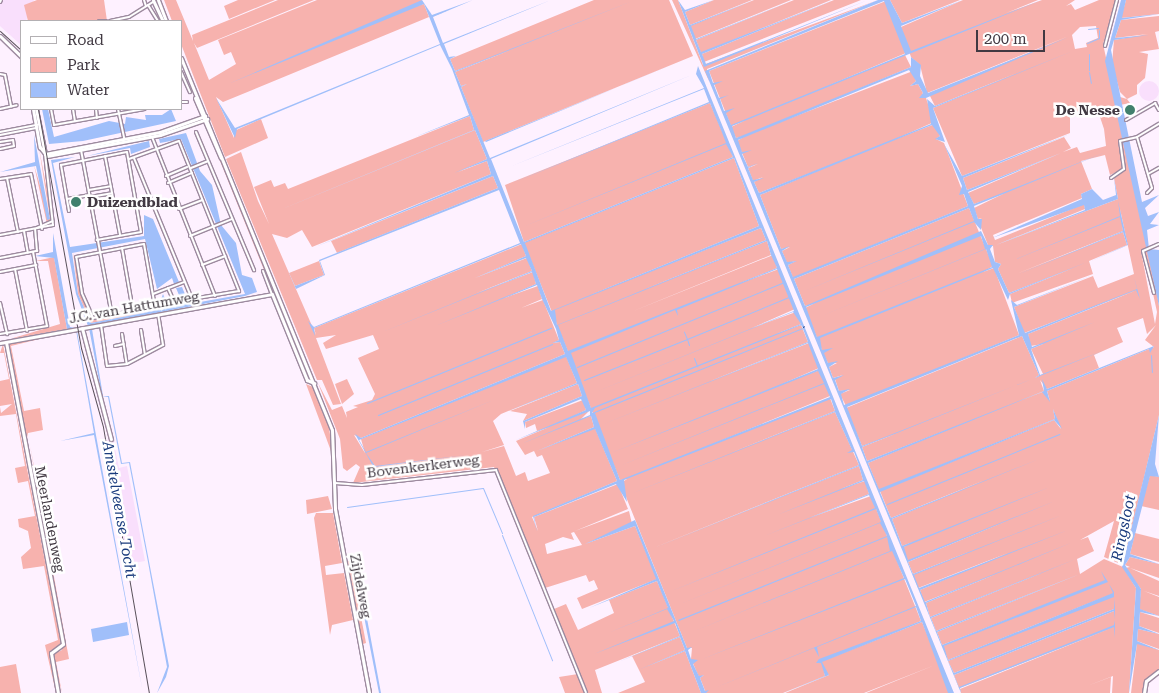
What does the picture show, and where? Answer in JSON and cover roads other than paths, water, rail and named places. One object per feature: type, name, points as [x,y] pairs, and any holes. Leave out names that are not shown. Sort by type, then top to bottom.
[{"type":"street","points":[[144,0],[157,20]]},
{"type":"street","points":[[112,20],[156,0],[164,20]]},
{"type":"street","points":[[1106,46],[1117,0]]},
{"type":"street","points":[[0,36],[20,55]]},
{"type":"street","points":[[182,60],[315,383],[335,441],[335,484]]},
{"type":"street","points":[[0,74],[5,75],[11,106]]},
{"type":"street","points":[[182,74],[190,92]]},
{"type":"street","points":[[182,102],[187,102]]},
{"type":"street","points":[[1126,120],[1155,103],[1159,110]]},
{"type":"street","points":[[0,109],[17,105]]},
{"type":"street","points":[[0,235],[53,226],[54,218],[35,110]]},
{"type":"street","points":[[51,110],[54,125],[137,110]]},
{"type":"street","points":[[73,110],[75,122]]},
{"type":"street","points":[[96,110],[97,118]]},
{"type":"street","points":[[118,110],[124,140]]},
{"type":"street","points":[[44,155],[152,136],[176,130],[205,118]]},
{"type":"street","points":[[1111,178],[1124,169],[1120,146],[1125,140],[1137,137],[1159,124]]},
{"type":"street","points":[[0,149],[14,146],[14,140],[1,142],[0,134],[38,127]]},
{"type":"street","points":[[196,132],[254,270]]},
{"type":"street","points":[[152,136],[154,149],[215,296]]},
{"type":"street","points":[[1137,137],[1152,188],[1147,193]]},
{"type":"street","points":[[129,159],[179,141],[192,168],[192,173],[240,290],[192,300],[134,158]]},
{"type":"street","points":[[81,149],[112,315]]},
{"type":"street","points":[[69,211],[61,165],[127,152],[141,229],[98,241]]},
{"type":"street","points":[[105,156],[120,236]]},
{"type":"street","points":[[192,168],[208,161]]},
{"type":"street","points":[[166,176],[187,168]]},
{"type":"street","points":[[1147,174],[1159,168]]},
{"type":"street","points":[[168,183],[192,173]]},
{"type":"street","points":[[0,179],[31,174],[42,227]]},
{"type":"street","points":[[7,178],[18,232]]},
{"type":"street","points":[[89,190],[111,186]]},
{"type":"street","points":[[67,199],[112,192]]},
{"type":"street","points":[[179,210],[203,200]]},
{"type":"street","points":[[190,236],[232,219]]},
{"type":"street","points":[[0,258],[33,252],[38,248],[35,229]]},
{"type":"street","points":[[24,231],[28,253]]},
{"type":"street","points":[[144,244],[155,307],[93,318],[82,293],[76,257],[99,251],[144,244]]},
{"type":"street","points":[[1154,293],[1143,251],[1159,244]]},
{"type":"street","points":[[122,248],[133,311]]},
{"type":"street","points":[[0,334],[27,331],[47,326],[33,252]]},
{"type":"street","points":[[202,265],[226,255]]},
{"type":"street","points":[[0,272],[36,265]]},
{"type":"street","points":[[15,269],[27,331]]},
{"type":"street","points":[[263,271],[307,380],[315,383]]},
{"type":"street","points":[[153,294],[184,282]]},
{"type":"street","points":[[168,288],[172,297]]},
{"type":"street","name":"J.C. van Hattumweg","points":[[0,343],[272,294]]},
{"type":"street","points":[[0,302],[7,334]]},
{"type":"street","points":[[101,325],[107,366],[127,364],[163,345],[158,315]]},
{"type":"street","points":[[82,328],[112,439]]},
{"type":"street","points":[[141,330],[145,354]]},
{"type":"street","points":[[122,334],[127,364]]},
{"type":"street","name":"Meerlandenweg","points":[[6,342],[63,644],[51,653],[58,693]]},
{"type":"street","points":[[115,346],[124,344]]},
{"type":"street","name":"Bovenkerkerweg","points":[[335,484],[362,485],[496,470],[586,693]]},
{"type":"street","name":"Zijdelweg","points":[[335,484],[335,510],[369,693]]},
{"type":"street","points":[[1144,693],[1146,681],[1159,671]]},
{"type":"water","points":[[422,0],[432,15],[473,0],[433,17],[443,43],[551,0],[444,44],[449,57],[456,56],[450,59],[455,71],[635,0],[455,72],[461,86],[467,84],[461,87],[490,158],[694,74],[491,159],[524,242],[733,157],[726,144],[520,228],[726,143],[710,103],[505,186],[709,102],[704,89],[497,172],[704,88],[696,74],[698,66],[954,693],[948,693],[922,622],[822,662],[829,675],[783,693],[825,676],[821,663],[816,663],[819,659],[921,621],[916,607],[817,647],[819,657],[814,648],[712,689],[916,606],[905,579],[700,660],[904,578],[892,551],[687,634],[890,551],[887,537],[678,620],[887,536],[880,523],[673,607],[881,522],[876,509],[669,592],[875,508],[869,495],[764,536],[869,494],[864,481],[777,515],[863,480],[859,466],[652,549],[859,465],[854,452],[847,453],[852,450],[835,412],[628,495],[835,411],[831,399],[624,480],[627,502],[616,484],[534,517],[537,532],[533,516],[617,481],[595,429],[537,451],[594,427],[591,416],[521,444],[590,415],[590,411],[516,440],[586,410],[581,399],[525,422],[525,429],[523,421],[582,396],[578,384],[503,413],[577,383],[566,357],[359,440],[366,452],[496,399],[366,453],[375,466],[467,455],[375,467],[373,466],[355,434],[361,438],[565,354],[560,342],[552,343],[559,340],[537,285],[435,326],[536,284],[532,272],[380,333],[532,271],[526,258],[475,278],[526,256],[521,244],[314,328],[315,336],[308,321],[314,327],[520,243],[499,190],[320,261],[325,275],[296,289],[287,269],[295,286],[324,275],[319,260],[498,188],[493,176],[315,247],[491,174],[487,161],[454,173],[487,159],[475,130],[270,214],[474,130],[470,116],[415,137],[469,115],[452,69],[440,45],[237,129],[235,138],[216,98],[235,128],[440,44],[424,4],[228,84]],"holes":[[[734,158],[759,226],[551,311],[525,243]],[[761,228],[766,240],[557,325],[555,310]],[[767,241],[777,268],[568,351],[558,325]],[[777,269],[794,311],[588,395],[793,312],[801,324],[591,408],[571,353],[675,310],[678,316],[677,310]],[[801,325],[803,328],[592,413],[595,408]],[[803,329],[808,342],[601,425],[808,343],[818,369],[611,453],[818,371],[824,383],[617,467],[824,384],[830,397],[620,480],[595,413]]]},
{"type":"water","points":[[678,0],[685,10],[714,0],[685,12],[690,25],[754,0],[691,26],[696,39],[794,0],[696,40],[701,52],[834,0],[702,54],[706,64],[868,0],[704,67]]},
{"type":"water","points":[[878,0],[890,0],[902,23],[963,0],[901,26],[911,51],[1042,0],[732,126],[736,138],[911,67],[911,57],[921,65],[920,76],[928,93],[1069,37],[926,98],[919,98],[923,93],[918,84],[910,86],[916,81],[909,70],[738,140],[742,152],[752,150],[742,154],[748,167],[758,163],[748,168],[753,180],[764,178],[754,182],[759,193],[931,124],[927,99],[935,106],[1073,51],[933,108],[945,142],[935,139],[940,136],[932,125],[760,195],[781,249],[790,246],[782,251],[787,262],[797,261],[788,265],[793,277],[968,206],[964,194],[959,195],[962,186],[944,144],[962,176],[1070,134],[963,178],[967,190],[1061,153],[968,192],[974,204],[1106,152],[974,206],[978,219],[982,219],[981,230],[974,222],[802,292],[974,221],[969,208],[794,279],[805,306],[981,231],[988,245],[993,245],[990,249],[995,262],[1001,264],[998,269],[1009,293],[1087,262],[1010,294],[1008,300],[993,268],[820,338],[822,350],[833,348],[824,353],[828,363],[838,361],[829,367],[833,378],[844,375],[835,380],[839,391],[850,389],[841,394],[844,405],[1019,335],[1011,300],[1017,305],[1093,275],[1014,307],[1025,333],[1137,289],[1134,277],[1140,299],[1136,290],[1028,334],[1032,347],[1095,322],[1031,349],[1040,375],[1105,350],[1035,378],[1039,375],[1022,336],[847,407],[862,446],[1032,379],[862,447],[867,461],[1044,391],[1042,379],[1047,389],[1154,346],[1150,353],[1149,349],[1047,391],[1050,402],[1042,392],[868,463],[879,489],[1055,419],[1053,409],[1062,429],[1054,420],[880,492],[891,518],[1039,459],[892,519],[902,546],[1050,487],[904,547],[908,560],[1055,501],[908,562],[913,574],[1062,515],[914,575],[919,588],[1068,530],[920,590],[925,602],[1073,542],[926,603],[930,617],[1076,559],[931,618],[936,631],[1080,574],[937,632],[942,645],[1105,580],[1101,571],[1108,582],[944,646],[948,660],[1113,593],[1109,584],[1114,592],[1114,597],[948,661],[954,673],[1114,609],[1115,598],[1115,619],[1114,611],[954,675],[959,687],[1114,625],[1115,620],[1115,638],[1114,627],[960,688],[961,693],[705,71]],"holes":[[[884,1],[905,54],[731,125],[726,113],[735,108],[724,111],[720,99],[729,95],[719,98],[714,85],[723,81],[713,83],[709,71]],[[981,236],[985,249],[814,319],[986,249],[992,267],[817,337],[806,307]]]},
{"type":"water","points":[[1121,0],[1126,0],[1122,18],[1159,14],[1121,20],[1115,38],[1149,35],[1114,40],[1111,50],[1142,202],[1159,195],[1145,208],[1148,216],[1159,212],[1150,224],[1159,225],[1147,230],[1149,249],[1159,250],[1159,306],[1105,61]]},
{"type":"water","points":[[623,85],[486,142],[485,141]]},
{"type":"water","points":[[42,110],[48,110],[54,137],[109,121],[125,124],[126,117],[146,120],[145,115],[162,115],[170,110],[171,110],[176,121],[83,141],[49,144]]},
{"type":"water","points":[[186,133],[200,171],[212,185],[221,225],[236,243],[242,275],[252,278],[257,292],[245,296],[88,326],[76,294],[51,160],[75,157],[53,163],[70,247],[144,236],[144,215],[153,219],[179,282],[174,284],[172,278],[157,289],[145,239],[72,253],[78,294],[91,323],[157,310],[163,294],[169,308],[182,302],[176,288],[182,287],[189,304],[245,294],[181,139],[160,143],[159,139]]},
{"type":"water","points":[[34,135],[50,219],[47,220],[36,166],[0,172],[35,162]]},
{"type":"water","points":[[149,141],[150,147],[131,154],[130,148],[87,156]]},
{"type":"water","points":[[1114,178],[1118,199],[996,245],[1085,210],[1084,205],[992,238],[1082,199],[1081,194],[1092,189],[1103,200],[1116,195]]},
{"type":"water","points":[[1118,201],[1128,245],[1089,262],[1127,245],[1123,232],[1007,279],[1123,231],[1120,217],[1004,264],[1120,216]]},
{"type":"water","points":[[53,233],[70,327],[76,328],[0,341],[67,329],[54,258],[35,256],[53,252]]},
{"type":"water","points":[[89,328],[92,329],[103,396],[109,396],[122,463],[130,462],[169,666],[166,677],[157,693],[167,667],[148,562],[129,463],[121,464],[108,397],[102,396]]},
{"type":"water","points":[[76,330],[143,693],[94,435],[60,441],[94,433]]},
{"type":"water","points":[[1159,415],[1155,464],[1159,477],[1150,476],[1130,554],[1159,564],[1130,557],[1125,565],[1141,589],[1140,609],[1159,616],[1140,612],[1139,626],[1159,634],[1138,629],[1137,641],[1159,650],[1137,644],[1129,693],[1136,588],[1122,567]]},
{"type":"water","points":[[635,520],[687,648],[692,647],[688,650],[691,659],[698,660],[693,664],[699,676],[704,675],[700,678],[705,691],[709,690],[706,693],[701,693],[685,651],[638,670],[685,650],[680,637],[618,662],[680,636],[675,623],[594,654],[674,621],[667,609],[608,633],[668,608],[657,581],[589,608],[656,579],[635,526],[585,544]]},
{"type":"water","points":[[353,560],[356,560],[381,693],[379,693]]},
{"type":"water","points":[[127,622],[129,635],[93,642],[91,629]]},
{"type":"waterway","points":[[1088,29],[1098,28]]},
{"type":"waterway","points":[[1087,43],[1099,38],[1099,30]]},
{"type":"waterway","points":[[1089,54],[1089,70]]},
{"type":"waterway","points":[[1089,72],[1091,83]]},
{"type":"waterway","points":[[577,367],[784,282]]},
{"type":"waterway","points":[[689,345],[687,339],[789,297]]},
{"type":"waterway","points":[[367,403],[551,328]]},
{"type":"waterway","points":[[584,380],[687,339],[684,332]]},
{"type":"waterway","points":[[378,415],[552,344]]},
{"type":"waterway","points":[[1151,355],[1152,372]]},
{"type":"waterway","points":[[694,358],[697,366]]},
{"type":"waterway","points":[[887,504],[1059,434]]},
{"type":"waterway","points":[[347,507],[483,488],[502,533]]},
{"type":"waterway","points":[[502,535],[552,660]]},
{"type":"tram line","points":[[0,31],[20,49]]},
{"type":"tram line","points":[[38,110],[81,348],[103,427],[149,693]]},
{"type":"place","name":"De Nesse","points":[[1130,110]]},
{"type":"place","name":"Duizendblad","points":[[76,202]]},
{"type":"water label","name":"Amstelveense Tocht","points":[[119,510]]},
{"type":"water label","name":"Ringsloot","points":[[1124,528]]}]
